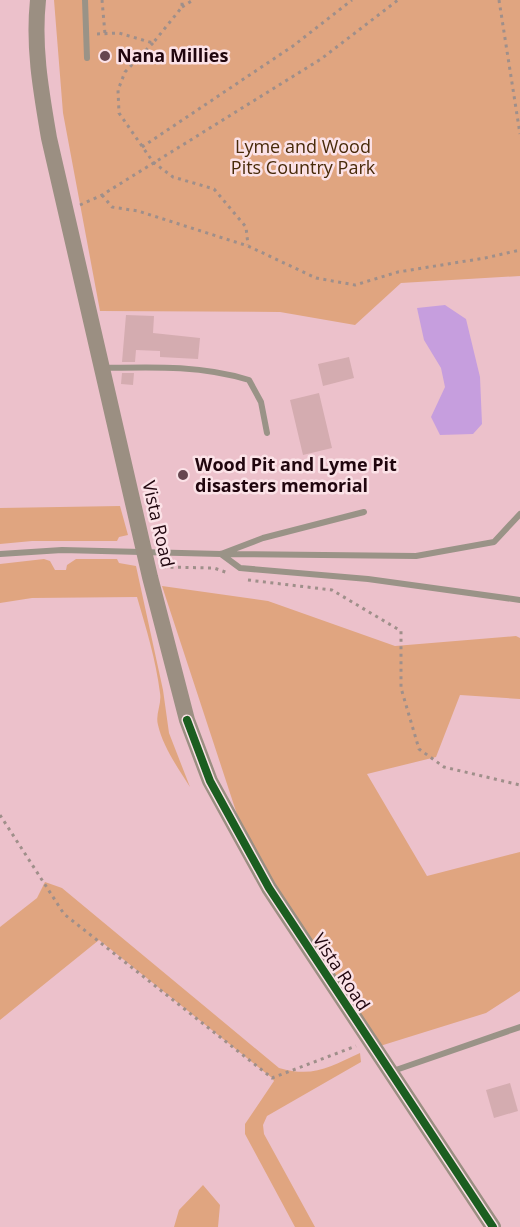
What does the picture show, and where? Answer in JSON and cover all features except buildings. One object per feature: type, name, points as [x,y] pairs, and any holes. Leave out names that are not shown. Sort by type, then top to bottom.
[{"type":"main road","name":"Vista Road","points":[[38,0],[35,26],[37,70],[49,138],[144,550],[187,720],[210,782],[269,888],[493,1227]]},
{"type":"lane","points":[[85,0],[87,58]]},
{"type":"lane","points":[[102,368],[157,367],[221,371],[249,380],[261,402],[267,433]]},
{"type":"lane","points":[[221,554],[263,538],[364,512]]},
{"type":"lane","points":[[0,554],[62,550],[144,550],[221,554],[416,556],[494,542],[520,514]]},
{"type":"lane","points":[[221,554],[240,568],[368,579],[520,600]]},
{"type":"lane","points":[[389,1072],[520,1027]]},
{"type":"path","points":[[102,0],[105,34]]},
{"type":"path","points":[[182,0],[182,8]]},
{"type":"path","points":[[193,0],[182,8],[125,72],[118,90],[118,113],[153,162],[173,177],[214,189],[246,227],[248,246]]},
{"type":"path","points":[[142,147],[293,46],[352,0]]},
{"type":"path","points":[[67,209],[102,195],[321,59],[398,0]]},
{"type":"path","points":[[499,0],[520,134]]},
{"type":"path","points":[[86,34],[119,33],[153,43]]},
{"type":"path","points":[[102,195],[112,207],[138,211],[248,246],[316,278],[355,285],[398,272],[520,250]]},
{"type":"path","points":[[144,550],[164,567],[214,568],[235,575]]},
{"type":"path","points":[[245,579],[256,583],[332,590],[401,631],[401,688],[419,749],[444,766],[520,785]]},
{"type":"path","points":[[0,815],[64,914],[272,1078],[368,1041]]},
{"type":"green space","name":"Lyme and Wood Pits Country Park","points":[[54,0],[520,0],[520,276],[401,283],[355,325],[280,312],[100,311],[63,113]]},
{"type":"green space","points":[[120,506],[128,535],[119,537],[117,541],[32,541],[0,544],[0,508]]},
{"type":"green space","points":[[44,559],[50,561],[55,570],[66,570],[67,565],[76,559],[117,559],[119,563],[136,566],[163,690],[169,733],[190,787],[160,733],[157,717],[160,697],[158,681],[137,597],[32,598],[0,603],[0,564]]},
{"type":"green space","points":[[162,586],[268,601],[395,646],[516,636],[520,638],[520,699],[460,695],[436,757],[367,774],[427,876],[520,852],[520,991],[486,1013],[380,1046],[251,857]]},
{"type":"green space","points":[[45,882],[62,888],[279,1068],[302,1072],[321,1070],[360,1053],[361,1062],[267,1116],[263,1125],[264,1134],[315,1227],[295,1227],[245,1134],[245,1124],[274,1081],[272,1078],[99,940],[0,1020],[0,927],[37,898]]},
{"type":"green space","points":[[203,1185],[220,1205],[218,1227],[174,1227],[179,1210]]},
{"type":"shaded area","points":[[445,305],[466,319],[480,377],[482,424],[473,434],[440,435],[431,417],[445,387],[441,368],[424,340],[417,308]]},
{"type":"cycle path","points":[[187,720],[210,781],[269,888],[493,1227]]},
{"type":"place","name":"Nana Millies","points":[[105,56]]},
{"type":"place","name":"Wood Pit and Lyme Pit disasters memorial","points":[[183,475]]}]
